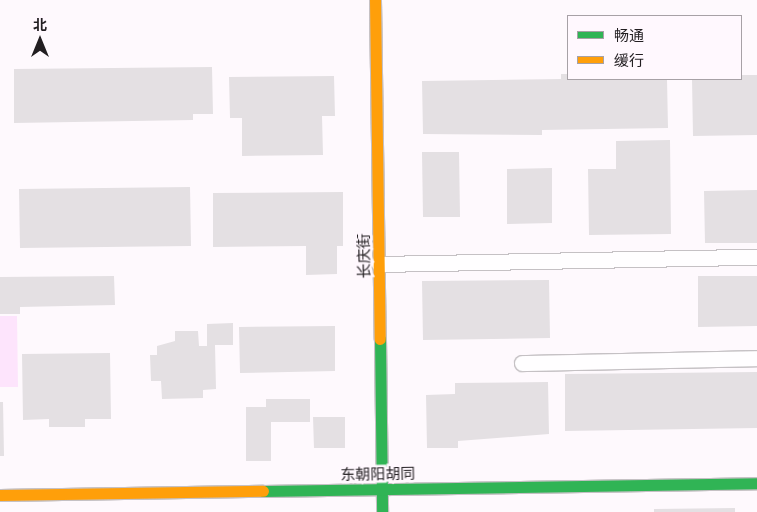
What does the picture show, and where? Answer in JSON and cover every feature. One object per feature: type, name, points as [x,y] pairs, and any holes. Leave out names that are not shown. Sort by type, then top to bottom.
[{"type":"street","name":"长庆街","points":[[375,0],[382,512]]},
{"type":"street","name":"东朝阳胡同","points":[[0,495],[757,483]]},
{"type":"lane","points":[[379,264],[757,258]]},
{"type":"lane","points":[[522,363],[757,358]]},
{"type":"shaded area","points":[[0,316],[17,316],[18,387],[0,387]]},
{"type":"building","points":[[212,67],[213,114],[193,114],[193,120],[14,123],[14,69]]},
{"type":"building","points":[[561,74],[567,74],[567,80],[667,80],[668,128],[542,130],[542,135],[423,134],[422,81],[561,79]]},
{"type":"building","points":[[742,75],[757,75],[757,135],[693,136],[692,80],[742,80]]},
{"type":"building","points":[[334,76],[335,116],[322,116],[323,155],[242,156],[242,118],[230,118],[229,77]]},
{"type":"building","points":[[670,140],[671,234],[589,235],[588,169],[616,169],[616,141]]},
{"type":"building","points":[[422,152],[459,152],[460,217],[423,217]]},
{"type":"building","points":[[552,168],[552,223],[507,224],[507,169]]},
{"type":"building","points":[[190,187],[191,246],[20,248],[19,189]]},
{"type":"building","points":[[757,190],[757,243],[705,243],[704,191]]},
{"type":"building","points":[[343,192],[343,246],[337,246],[337,274],[306,275],[306,246],[213,247],[213,193]]},
{"type":"building","points":[[114,276],[115,305],[20,307],[20,314],[0,314],[0,277]]},
{"type":"building","points":[[698,276],[757,276],[757,326],[698,327]]},
{"type":"building","points":[[549,280],[550,338],[423,340],[422,281]]},
{"type":"building","points":[[233,323],[233,345],[215,345],[216,389],[203,390],[203,398],[162,399],[161,381],[151,381],[150,355],[157,355],[157,346],[175,341],[175,331],[198,331],[199,346],[207,346],[207,324]]},
{"type":"building","points":[[335,326],[335,371],[240,373],[239,327]]},
{"type":"building","points":[[110,353],[111,419],[85,419],[85,427],[49,427],[49,419],[23,420],[22,354]]},
{"type":"building","points":[[757,372],[757,428],[565,431],[565,374]]},
{"type":"building","points":[[548,382],[549,434],[458,441],[458,448],[427,448],[426,395],[455,394],[455,383]]},
{"type":"building","points":[[266,399],[310,399],[310,422],[271,422],[271,461],[246,461],[246,407],[266,407]]},
{"type":"building","points":[[0,402],[3,402],[4,456],[0,456]]},
{"type":"building","points":[[313,417],[345,417],[345,448],[314,448]]},
{"type":"building","points":[[735,508],[735,512],[654,512],[654,509]]},
{"type":"traffic: fast","points":[[380,339],[382,512]]},
{"type":"traffic: fast","points":[[263,491],[757,483]]},
{"type":"traffic: slow","points":[[375,0],[380,339]]},
{"type":"traffic: slow","points":[[0,495],[263,491]]}]
